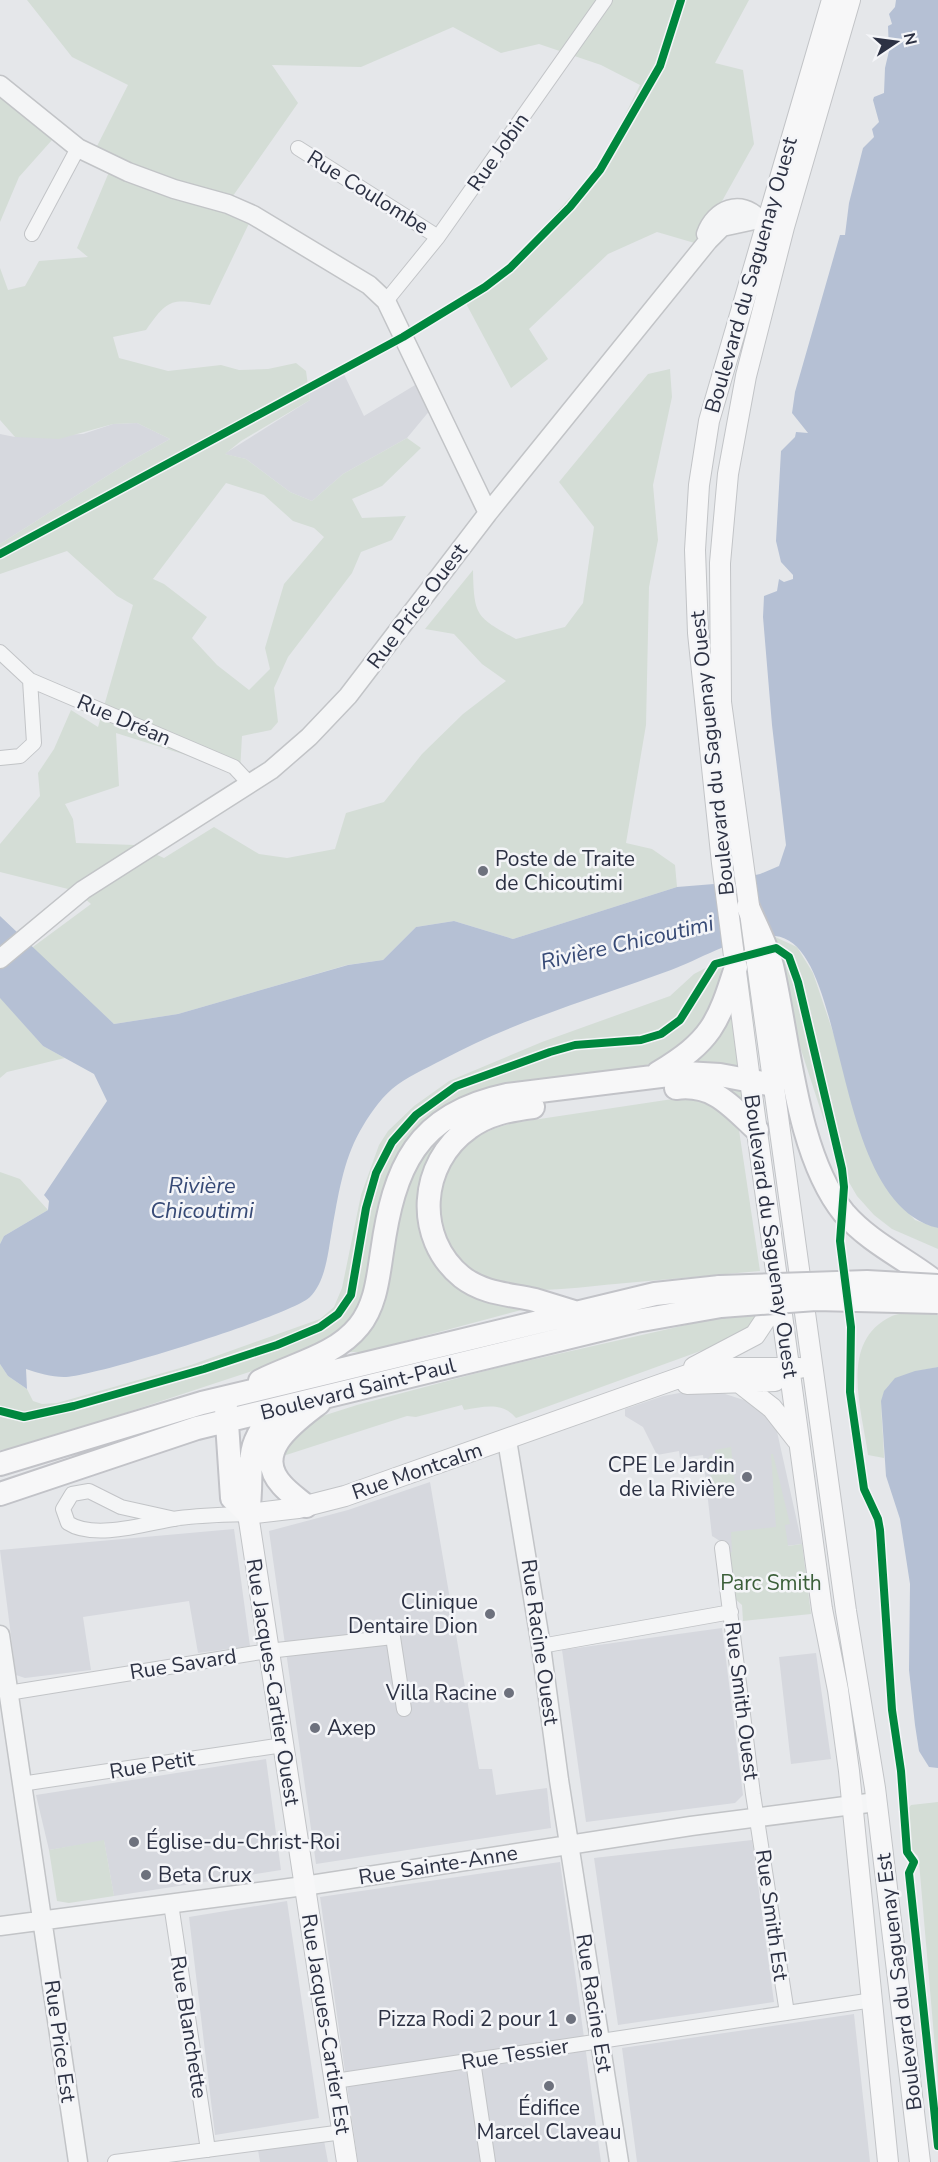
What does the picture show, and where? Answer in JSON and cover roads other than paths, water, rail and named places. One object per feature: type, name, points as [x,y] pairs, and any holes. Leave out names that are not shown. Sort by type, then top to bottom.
[{"type":"main road","name":"Boulevard du Saguenay Ouest","points":[[832,0],[770,223],[709,421],[699,485],[695,550],[698,633],[722,863],[754,965],[854,1669],[876,1802]]},
{"type":"main road","name":"Boulevard du Saguenay Ouest","points":[[748,907],[721,702],[720,563],[728,474],[770,223],[850,0]]},
{"type":"main road","points":[[748,907],[754,965],[827,1186],[844,1212],[875,1242],[917,1267],[938,1285]]},
{"type":"main road","name":"Boulevard du Saguenay Ouest","points":[[754,965],[750,1080],[822,1609],[838,1690],[852,1804]]},
{"type":"main road","points":[[654,1075],[688,1054],[709,1033],[723,1006],[754,965]]},
{"type":"main road","points":[[248,1514],[232,1498],[225,1422],[226,1397],[288,1366],[332,1349],[360,1325],[369,1308],[376,1286],[387,1212],[395,1182],[414,1149],[445,1119],[464,1108],[489,1099],[654,1075],[698,1073],[772,1085]]},
{"type":"main road","points":[[576,1312],[479,1287],[458,1273],[441,1253],[429,1224],[428,1197],[436,1169],[459,1137],[481,1120],[504,1112],[688,1087],[717,1094],[757,1130]]},
{"type":"main road","points":[[721,1296],[867,1282],[938,1285]]},
{"type":"main road","points":[[674,1378],[754,1335],[765,1320],[778,1287]]},
{"type":"main road","name":"Boulevard Saint-Paul","points":[[0,1464],[226,1397],[576,1312],[670,1291],[721,1296]]},
{"type":"main road","points":[[721,1296],[795,1299],[864,1298],[938,1302]]},
{"type":"main road","name":"Boulevard Saint-Paul","points":[[0,1494],[148,1443],[636,1321],[721,1296]]},
{"type":"main road","name":"Rue Montcalm","points":[[248,1514],[306,1506],[356,1493],[674,1378],[715,1369],[790,1375]]},
{"type":"main road","name":"Rue Montcalm","points":[[652,1387],[740,1383],[812,1372]]},
{"type":"main road","points":[[740,1383],[772,1407],[799,1442]]},
{"type":"main road","points":[[306,1506],[279,1481],[273,1466],[273,1454],[283,1431],[326,1397]]},
{"type":"main road","points":[[248,1514],[253,1443],[260,1428],[276,1410]]},
{"type":"main road","name":"Rue Jacques-Cartier Ouest","points":[[248,1514],[304,1886]]},
{"type":"main road","name":"Boulevard du Saguenay Est","points":[[876,1802],[920,2162]]},
{"type":"main road","name":"Boulevard du Saguenay Est","points":[[852,1804],[888,2162]]},
{"type":"main road","name":"Rue Jacques-Cartier Est","points":[[304,1886],[347,2162]]},
{"type":"street","name":"Rue Jobin","points":[[386,301],[438,237],[605,0]]},
{"type":"street","points":[[0,85],[78,148],[128,172],[174,189],[228,204],[253,215],[369,285],[386,301],[488,513]]},
{"type":"street","points":[[32,234],[78,148]]},
{"type":"street","name":"Rue Coulombe","points":[[298,148],[438,237]]},
{"type":"street","name":"Rue Price Ouest","points":[[0,959],[83,890],[271,770],[309,737],[348,696],[488,513],[701,250],[708,229],[721,212],[741,206],[770,223]]},
{"type":"street","name":"Rue Dréan","points":[[0,652],[30,680],[234,767],[250,784]]},
{"type":"street","points":[[0,758],[20,756],[34,743],[30,680]]},
{"type":"street","name":"Rue Racine Ouest","points":[[507,1440],[541,1646],[569,1845]]},
{"type":"street","name":"Rue Montcalm","points":[[175,1519],[121,1507],[85,1490],[72,1494],[63,1509],[68,1523],[85,1529],[141,1527],[175,1519],[248,1514]]},
{"type":"street","name":"Rue Smith Ouest","points":[[722,1548],[757,1817]]},
{"type":"street","points":[[541,1646],[731,1612]]},
{"type":"street","name":"Rue Savard","points":[[8,1693],[268,1651],[393,1637],[404,1709]]},
{"type":"street","points":[[1,1646],[42,1921]]},
{"type":"street","name":"Rue Petit","points":[[21,1784],[283,1744]]},
{"type":"street","name":"Rue Sainte-Anne","points":[[0,1926],[304,1886],[757,1817],[876,1802]]},
{"type":"street","name":"Rue Smith Est","points":[[757,1817],[787,2013]]},
{"type":"street","name":"Rue Racine Est","points":[[569,1845],[619,2162]]},
{"type":"street","name":"Rue Blanchette","points":[[171,1904],[208,2150]]},
{"type":"street","name":"Rue Price Est","points":[[42,1921],[78,2162]]},
{"type":"street","name":"Rue Tessier","points":[[335,2081],[873,2000]]},
{"type":"street","points":[[472,2061],[488,2162]]},
{"type":"street","points":[[116,2162],[343,2132]]},
{"type":"water","name":"Rivière Chicoutimi","points":[[896,0],[938,0],[938,1228],[903,1208],[877,1172],[858,1126],[817,981],[799,949],[775,936],[749,938],[671,970],[497,1033],[416,1073],[392,1089],[378,1103],[360,1131],[349,1154],[339,1192],[326,1266],[320,1283],[310,1297],[295,1306],[232,1330],[113,1367],[64,1377],[49,1376],[26,1369],[27,1389],[8,1376],[0,1364],[0,1244],[4,1236],[48,1210],[49,1201],[44,1195],[107,1101],[94,1074],[43,1046],[0,998],[0,916],[114,1024],[178,1014],[348,965],[383,960],[416,927],[454,921],[513,939],[677,887],[714,884],[760,874],[779,866],[786,845],[772,725],[763,617],[764,596],[777,591],[779,579],[784,582],[793,579],[793,575],[781,562],[776,541],[781,451],[795,437],[796,432],[808,433],[792,413],[795,392],[840,235],[845,235],[849,203],[863,148],[874,137],[872,129],[879,122],[873,100],[874,97],[884,93],[885,68],[889,51],[888,26],[892,24],[889,14],[895,7]]},
{"type":"water","points":[[938,1367],[938,1768],[929,1767],[919,1751],[909,1670],[910,1584],[900,1519],[886,1476],[881,1401],[884,1391],[895,1378],[915,1371]]},
{"type":"place","name":"Poste de Traite de Chicoutimi","points":[[483,871]]},
{"type":"place","name":"CPE Le Jardin de la Rivière","points":[[747,1477]]},
{"type":"place","name":"Clinique Dentaire Dion","points":[[490,1614]]},
{"type":"place","name":"Villa Racine","points":[[509,1693]]},
{"type":"place","name":"Axep","points":[[315,1728]]},
{"type":"place","name":"Église-du-Christ-Roi","points":[[134,1842]]},
{"type":"place","name":"Beta Crux","points":[[146,1875]]},
{"type":"place","name":"Pizza Rodi 2 pour 1","points":[[571,2019]]},
{"type":"place","name":"Édifice Marcel Claveau","points":[[549,2086]]},
{"type":"park label","name":"Parc Smith","points":[[771,1583]]}]
